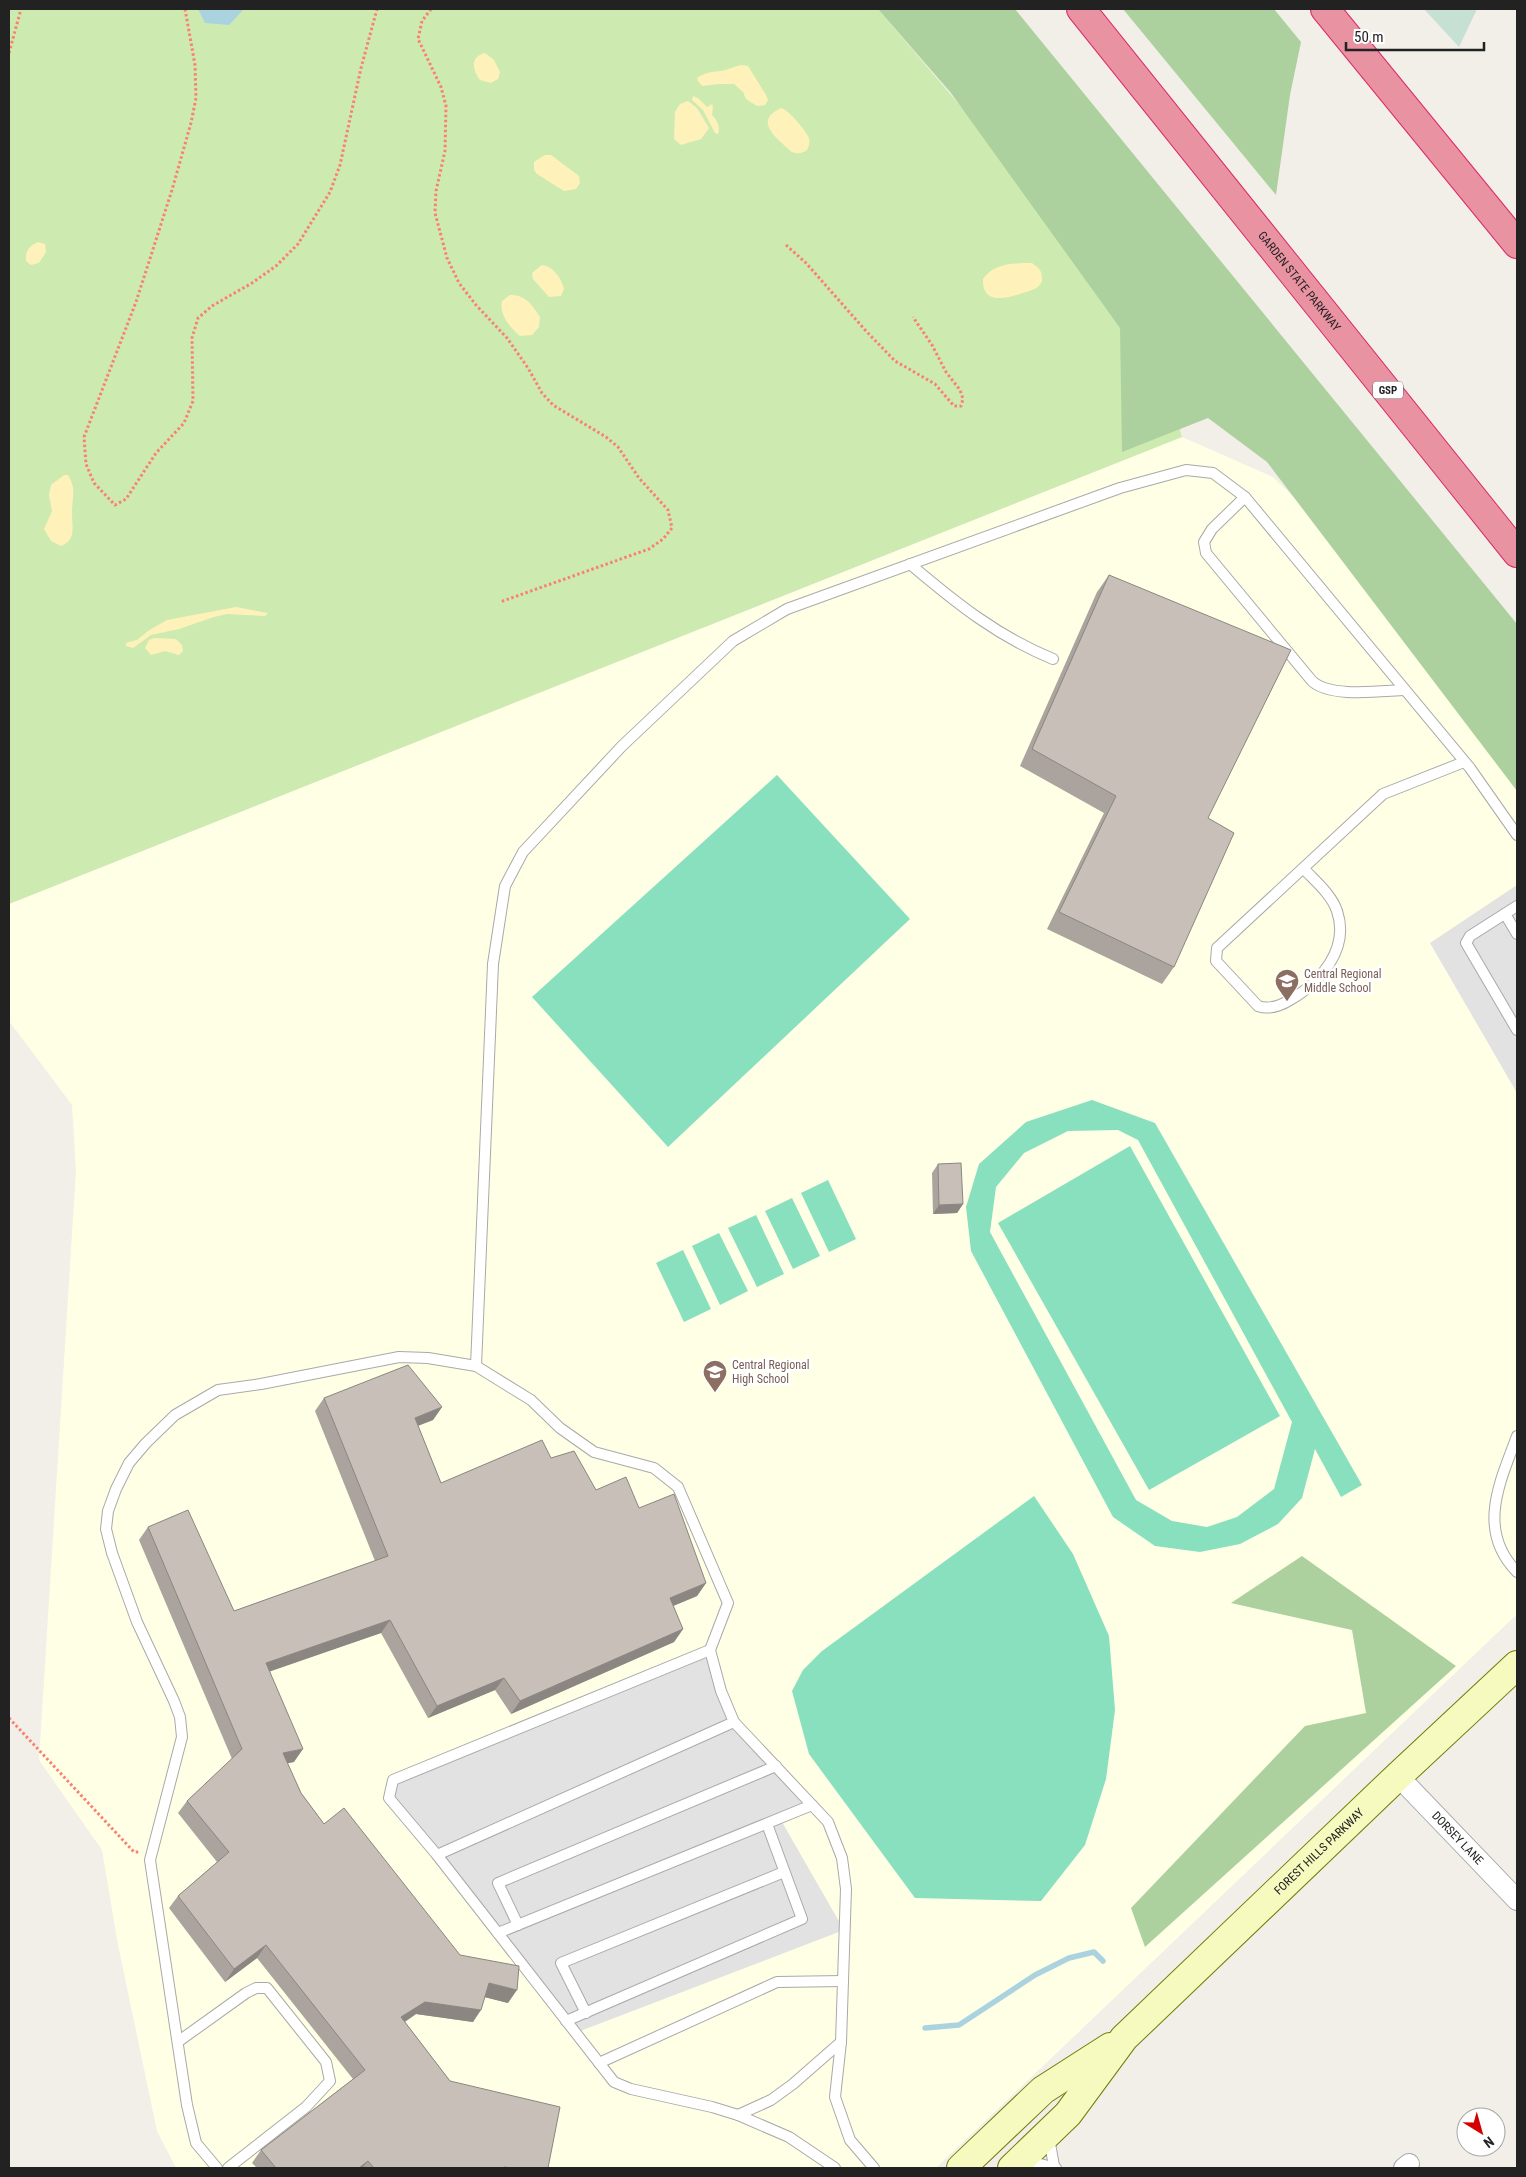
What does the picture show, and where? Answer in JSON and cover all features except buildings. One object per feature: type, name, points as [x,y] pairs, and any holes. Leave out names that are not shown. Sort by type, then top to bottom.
[{"type":"highway","name":"GARDEN STATE PARKWAY","points":[[1081,9],[1517,553]]},
{"type":"highway","points":[[1325,9],[1517,244]]},
{"type":"main road","name":"FOREST HILLS PARKWAY","points":[[1017,2164],[1068,2114],[1124,2038],[1517,1665]]},
{"type":"main road","name":"FOREST HILLS PARKWAY","points":[[961,2168],[1043,2090],[1124,2038]]},
{"type":"street","name":"DORSEY LANE","points":[[1398,1776],[1517,1900]]},
{"type":"lane","points":[[476,1366],[493,964],[505,886],[523,852],[622,746],[733,641],[787,609],[1120,488],[1186,470],[1213,473],[1245,497],[1464,762],[1517,835]]},
{"type":"lane","points":[[1245,497],[1212,529],[1204,542],[1206,553],[1318,687],[1330,691],[1405,690]]},
{"type":"lane","points":[[910,564],[962,607],[999,633],[1024,647],[1053,659]]},
{"type":"lane","points":[[1304,869],[1332,901],[1338,912],[1340,930],[1338,945],[1331,962],[1320,978],[1309,988],[1285,1002],[1266,1009],[1258,1006],[1216,961],[1217,948],[1383,794],[1464,762]]},
{"type":"lane","points":[[1517,906],[1470,936],[1466,943],[1517,1030]]},
{"type":"lane","points":[[1505,914],[1517,934]]},
{"type":"lane","points":[[217,2168],[196,2143],[187,2105],[179,2041],[150,1860],[182,1737],[180,1717],[138,1622],[112,1553],[106,1529],[108,1511],[113,1496],[130,1463],[146,1443],[175,1415],[218,1390],[261,1384],[399,1357],[428,1358],[476,1366],[531,1400],[560,1428],[594,1452],[654,1468],[678,1487],[728,1603],[710,1650],[721,1691],[734,1722],[828,1822],[842,1858],[846,1889],[842,2042],[835,2097],[850,2140],[874,2168]]},
{"type":"lane","points":[[1517,1436],[1494,1503],[1495,1528],[1501,1548],[1517,1572]]},
{"type":"lane","points":[[710,1650],[393,1780],[389,1798],[437,1855],[614,2082],[631,2089],[712,2107],[738,2116],[789,2137],[835,2168]]},
{"type":"lane","points":[[437,1855],[734,1722]]},
{"type":"lane","points":[[518,1925],[498,1883],[776,1766]]},
{"type":"lane","points":[[498,1933],[812,1805]]},
{"type":"lane","points":[[566,2021],[802,1919],[767,1824]]},
{"type":"lane","points":[[586,2013],[561,1963],[784,1872]]},
{"type":"lane","points":[[599,2063],[777,1982],[843,1981]]},
{"type":"lane","points":[[179,2041],[246,1993],[256,1988],[268,1988],[326,2062],[330,2080],[306,2108],[228,2168]]},
{"type":"lane","points":[[738,2116],[771,2100],[793,2084],[842,2042]]},
{"type":"lane","points":[[1017,2164],[1055,2167],[1048,2133]]},
{"type":"path","points":[[9,54],[21,9]]},
{"type":"path","points":[[186,9],[195,65],[196,98],[191,123],[172,190],[136,302],[84,437],[86,464],[94,483],[108,500],[115,505],[126,499],[156,453],[184,424],[193,401],[192,338],[198,318],[212,306],[252,283],[276,266],[298,244],[330,192],[340,164],[376,9]]},
{"type":"path","points":[[431,9],[422,21],[418,39],[441,87],[446,106],[445,151],[436,192],[435,213],[447,258],[460,283],[476,305],[507,338],[528,368],[542,393],[554,405],[606,437],[618,447],[639,478],[668,510],[672,528],[663,539],[649,548],[500,602]]},
{"type":"path","points":[[786,246],[806,263],[866,331],[896,361],[935,384],[954,406],[961,406],[963,399],[960,390],[946,372],[932,344],[914,316]]},
{"type":"path","points":[[9,1718],[134,1852],[152,1854]]},
{"type":"shaded area","points":[[1424,9],[1477,9],[1459,47]]},
{"type":"shaded area","name":"Central Regional High School","points":[[1182,437],[1273,477],[1370,572],[1517,770],[1517,1618],[1515,1616],[936,2168],[176,2168],[157,2131],[118,1945],[102,1850],[39,1760],[76,1170],[72,1105],[9,1021],[9,904]]},
{"type":"shaded area","points":[[1517,885],[1517,1093],[1430,943]]},
{"type":"shaded area","points":[[710,1650],[734,1722],[812,1805],[782,1822],[844,1930],[575,2033],[389,1798],[393,1780]]},
{"type":"green space","points":[[9,9],[878,9],[1152,332],[1182,437],[9,904]]},
{"type":"green space","points":[[878,9],[1015,9],[1517,624],[1517,791],[1267,462],[1208,418],[1122,452],[1120,328],[951,93]]},
{"type":"green space","points":[[1123,9],[1274,9],[1301,42],[1290,95],[1276,195]]},
{"type":"green space","points":[[777,775],[910,919],[668,1147],[532,997]]},
{"type":"green space","points":[[1092,1100],[1155,1123],[1362,1485],[1341,1497],[1315,1449],[1302,1498],[1278,1524],[1240,1544],[1200,1552],[1155,1546],[1113,1517],[971,1251],[966,1207],[979,1164],[1026,1122]],"holes":[[[1118,1130],[1138,1140],[1292,1422],[1274,1489],[1237,1517],[1207,1527],[1172,1521],[1136,1500],[990,1232],[996,1187],[1024,1153],[1068,1131]]]},
{"type":"green space","points":[[1130,1146],[1280,1416],[1149,1490],[998,1223]]},
{"type":"green space","points":[[828,1180],[856,1239],[829,1252],[801,1193]]},
{"type":"green space","points":[[792,1198],[820,1256],[793,1269],[765,1211]]},
{"type":"green space","points":[[756,1215],[784,1274],[757,1287],[728,1228]]},
{"type":"green space","points":[[719,1233],[748,1291],[720,1305],[692,1246]]},
{"type":"green space","points":[[683,1250],[711,1309],[684,1322],[656,1263]]},
{"type":"green space","points":[[1034,1496],[1073,1554],[1109,1636],[1115,1710],[1106,1779],[1085,1845],[1041,1901],[915,1898],[809,1754],[792,1691],[803,1670],[822,1651]]},
{"type":"green space","points":[[1302,1556],[1456,1666],[1145,1947],[1131,1908],[1305,1726],[1366,1713],[1352,1630],[1231,1603]]},
{"type":"sand","points":[[485,53],[494,60],[500,72],[498,79],[491,83],[480,80],[474,68],[477,57]]},
{"type":"sand","points":[[741,65],[748,66],[766,95],[768,100],[765,105],[757,106],[746,99],[743,92],[734,84],[702,86],[697,78],[706,73]]},
{"type":"sand","points":[[693,96],[698,98],[707,107],[712,104],[712,115],[718,124],[718,134],[715,133],[703,110],[692,100]]},
{"type":"sand","points":[[688,101],[697,108],[709,128],[701,139],[681,145],[674,139],[675,112],[680,104]]},
{"type":"sand","points":[[781,108],[793,117],[809,138],[807,150],[799,153],[791,152],[772,133],[769,128],[769,117]]},
{"type":"sand","points":[[545,155],[551,155],[579,176],[580,183],[576,189],[564,191],[537,174],[534,170],[534,162]]},
{"type":"sand","points":[[38,242],[45,244],[46,252],[39,263],[31,265],[26,261],[27,252],[32,245]]},
{"type":"sand","points":[[1032,263],[1039,268],[1042,274],[1042,281],[1036,288],[1017,295],[997,298],[991,297],[984,288],[983,279],[993,270],[1005,265]]},
{"type":"sand","points":[[542,265],[550,268],[559,277],[564,289],[561,296],[549,297],[533,279],[532,273]]},
{"type":"sand","points":[[510,295],[520,296],[531,305],[540,317],[539,327],[532,335],[520,336],[506,320],[502,311],[502,301]]},
{"type":"sand","points":[[64,475],[68,475],[73,488],[72,535],[70,540],[61,546],[51,541],[44,529],[52,511],[49,495],[51,485]]},
{"type":"sand","points":[[236,607],[268,613],[265,616],[227,614],[214,617],[179,629],[151,635],[133,648],[126,646],[126,643],[137,640],[167,620]]},
{"type":"sand","points":[[154,638],[176,639],[182,645],[183,651],[179,655],[165,651],[151,655],[145,648],[149,640]]},
{"type":"water","points":[[198,9],[244,9],[229,25],[205,23]]},
{"type":"waterway","points":[[925,2028],[959,2025],[1035,1975],[1069,1958],[1094,1952],[1103,1961]]},
{"type":"place","name":"Central Regional Middle School","points":[[1287,1002]]},
{"type":"place","name":"Central Regional High School","points":[[715,1393]]}]
